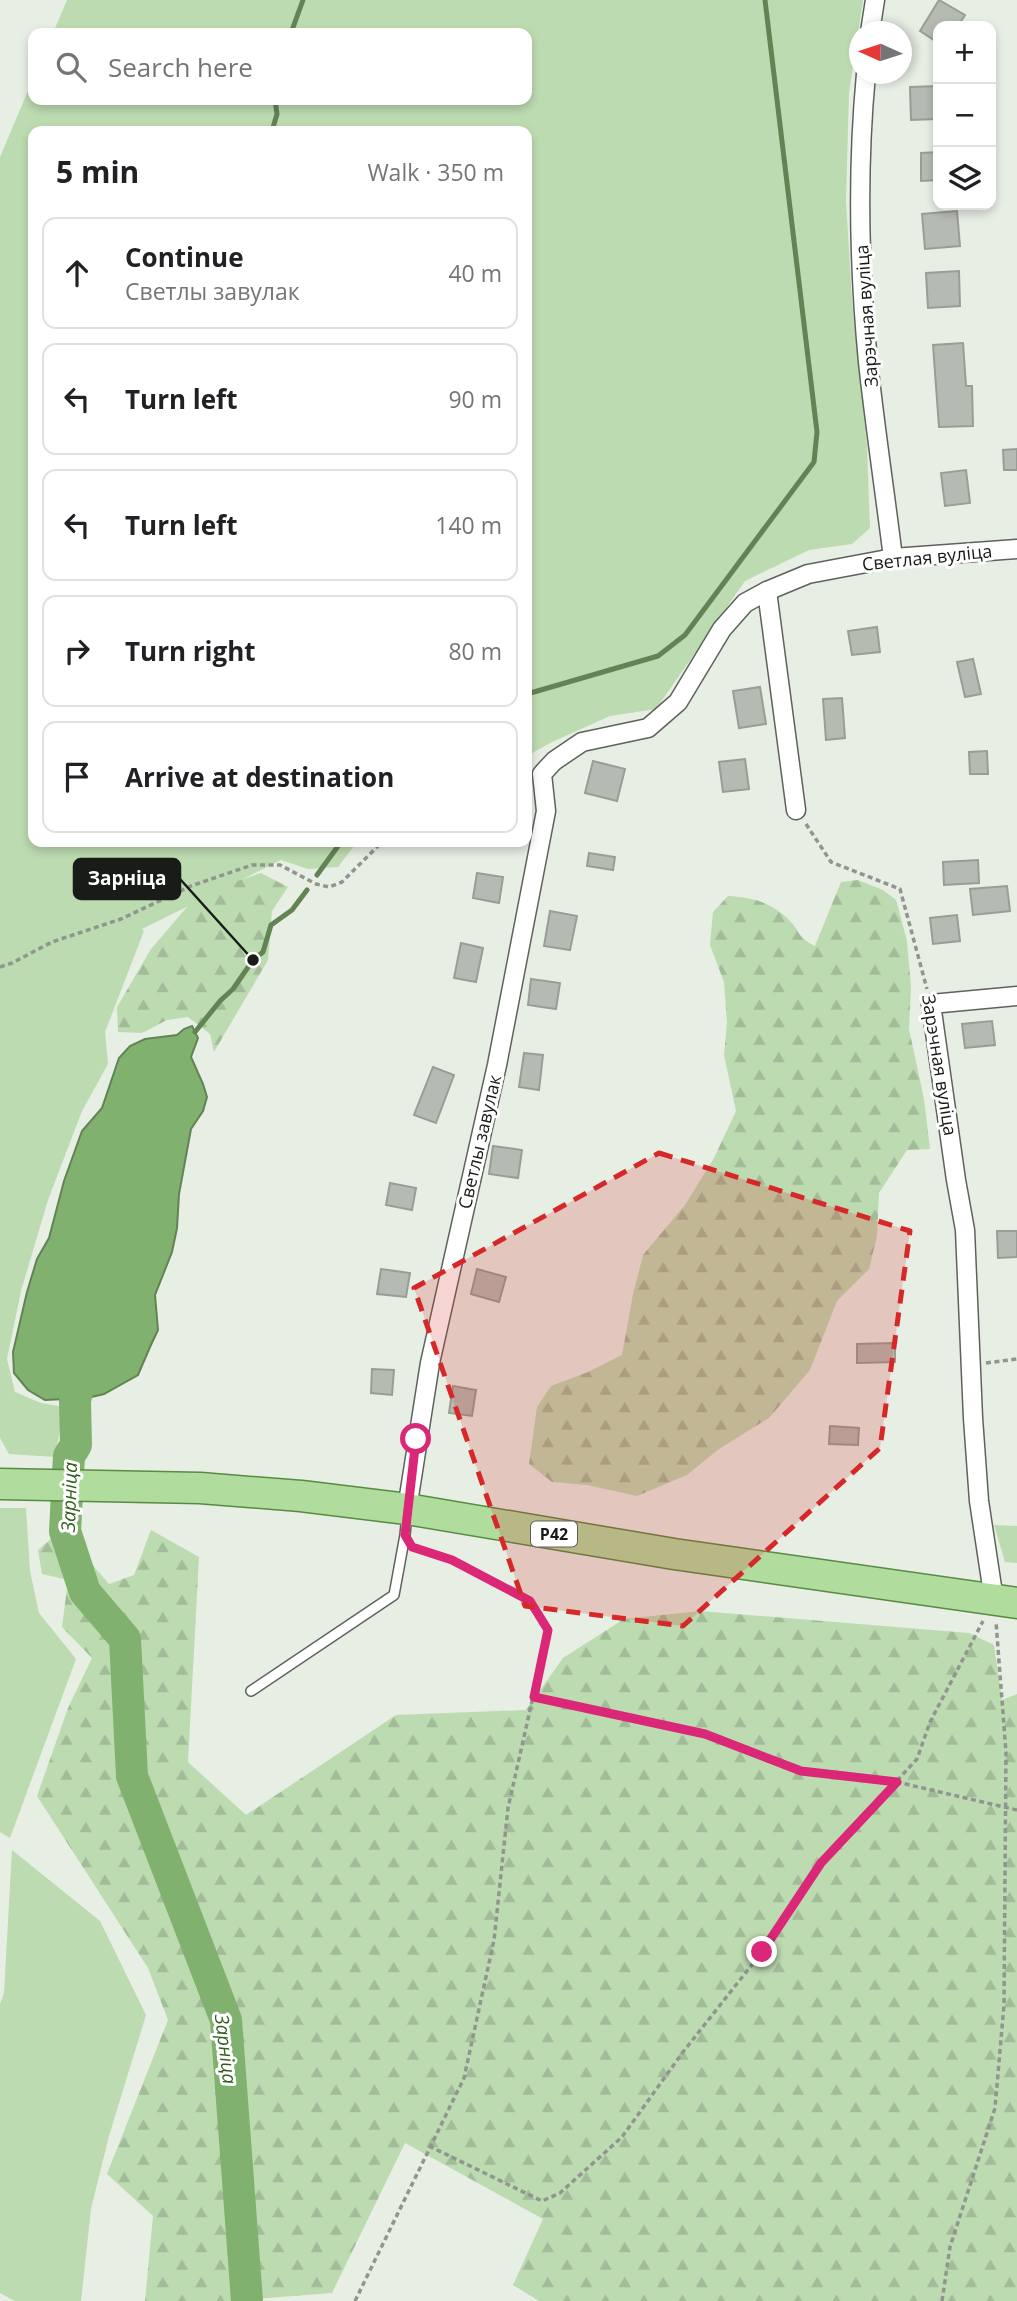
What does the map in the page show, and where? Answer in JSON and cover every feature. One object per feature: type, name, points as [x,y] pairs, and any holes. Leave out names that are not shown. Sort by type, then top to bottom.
[{"type":"main road","name":"Р42","points":[[0,1483],[200,1488],[301,1496],[1006,1602]]},
{"type":"street","points":[[872,21],[875,0]]},
{"type":"street","name":"Зарэчная вуліца","points":[[865,84],[861,126],[861,229],[868,361],[893,558]]},
{"type":"street","name":"Светлая вуліца","points":[[542,774],[554,761],[582,742],[648,728],[678,702],[722,629],[745,603],[767,591],[808,574],[893,558],[1017,549]]},
{"type":"street","points":[[767,591],[796,810]]},
{"type":"street","name":"Светлы завулак","points":[[407,1510],[430,1363],[497,1065],[546,811],[542,774]]},
{"type":"street","points":[[931,1004],[1017,996]]},
{"type":"street","name":"Зарэчная вуліца","points":[[931,1004],[965,1230],[979,1501],[1006,1602]]},
{"type":"lane","points":[[251,1691],[394,1595],[407,1510]]},
{"type":"path","name":"Зарэчная вуліца","points":[[796,810],[831,862],[900,889],[931,1004]]},
{"type":"path","points":[[0,967],[12,964],[52,942],[121,919],[191,886],[252,865],[280,865],[316,884],[330,887],[342,882],[377,847]]},
{"type":"path","points":[[970,1365],[1017,1359]]},
{"type":"path","points":[[355,2301],[464,2078],[494,1940],[508,1808],[548,1630],[530,1601],[452,1560],[412,1547],[407,1510]]},
{"type":"path","points":[[429,2146],[542,2201],[560,2193],[622,2137],[683,2052],[762,1952],[821,1863],[917,1759],[930,1722],[1006,1602]]},
{"type":"path","points":[[942,2301],[950,2247],[995,2108],[1004,2005],[1006,1602]]},
{"type":"path","points":[[534,1697],[705,1734],[801,1771],[897,1782],[1017,1810]]},
{"type":"highlighted area","points":[[659,1153],[910,1231],[880,1448],[683,1626],[525,1606],[414,1288]]},
{"type":"green space","points":[[67,0],[863,0],[860,21],[849,21],[850,84],[846,201],[852,300],[867,446],[870,528],[852,544],[809,550],[745,581],[656,709],[610,716],[532,753],[532,126],[28,126],[28,847],[353,847],[338,867],[308,869],[281,860],[142,929],[144,931],[105,1032],[108,1064],[82,1111],[48,1200],[21,1291],[7,1359],[15,1392],[41,1403],[64,1407],[55,1457],[9,1454],[0,1438],[0,157],[28,91],[28,105],[532,105],[532,28],[55,28]]},
{"type":"green space","points":[[261,873],[288,887],[272,911],[268,960],[214,1052],[210,1034],[188,1017],[167,1020],[142,1033],[118,1032],[117,1007],[151,949],[193,900]]},
{"type":"green space","points":[[858,880],[883,890],[896,900],[907,941],[911,987],[909,1029],[924,1099],[930,1149],[907,1150],[879,1193],[877,1236],[869,1269],[837,1301],[810,1370],[769,1418],[719,1449],[687,1475],[637,1496],[587,1485],[552,1482],[529,1464],[537,1407],[551,1386],[622,1355],[643,1255],[685,1205],[714,1158],[736,1111],[724,1055],[727,1023],[724,982],[710,945],[713,912],[728,896],[760,902],[775,908],[792,923],[804,939],[815,946],[841,882]]},
{"type":"green space","points":[[0,1508],[26,1508],[30,1571],[39,1613],[76,1659],[10,1838],[0,1832]]},
{"type":"green space","points":[[994,1525],[1017,1526],[1017,1563],[1005,1562]]},
{"type":"green space","points":[[151,1530],[199,1557],[188,1762],[246,1815],[396,1715],[526,1710],[563,1658],[624,1619],[700,1611],[969,1633],[994,1645],[1002,1700],[1017,1694],[1017,2301],[539,2301],[513,2285],[543,2219],[405,2143],[332,2293],[229,2301],[145,2301],[153,2216],[107,2174],[168,2020],[148,1968],[37,1796],[68,1708],[92,1658],[62,1627],[68,1580],[42,1574],[38,1550],[53,1537],[76,1546],[109,1584],[134,1575]]},
{"type":"green space","points":[[12,1850],[100,1921],[146,2015],[109,2136],[91,2209],[81,2301],[15,2301],[0,2293],[0,2004],[4,1993]]},
{"type":"shaded area","points":[[192,1026],[198,1038],[191,1057],[207,1097],[203,1111],[191,1129],[172,1252],[155,1295],[158,1330],[138,1375],[104,1394],[75,1401],[45,1400],[28,1390],[14,1373],[13,1352],[37,1259],[49,1238],[64,1181],[82,1131],[102,1108],[119,1058],[130,1046],[145,1039],[177,1035]]},
{"type":"building","points":[[939,0],[965,15],[961,21],[933,21],[933,40],[920,31]]},
{"type":"building","points":[[933,86],[933,119],[911,120],[910,87]]},
{"type":"building","points":[[933,152],[933,180],[921,181],[921,153]]},
{"type":"building","points":[[957,211],[960,246],[925,249],[922,214]]},
{"type":"building","points":[[959,271],[960,306],[928,308],[926,273]]},
{"type":"building","points":[[963,343],[966,386],[972,386],[973,426],[939,427],[933,345]]},
{"type":"building","points":[[1017,449],[1017,470],[1004,470],[1003,450]]},
{"type":"building","points":[[966,470],[970,503],[945,506],[941,473]]},
{"type":"building","points":[[877,627],[880,652],[852,655],[848,631]]},
{"type":"building","points":[[973,659],[981,694],[965,697],[957,662]]},
{"type":"building","points":[[760,687],[766,724],[739,728],[733,691]]},
{"type":"building","points":[[842,698],[845,738],[826,740],[823,699]]},
{"type":"building","points":[[987,751],[988,774],[970,774],[969,752]]},
{"type":"building","points":[[745,759],[749,789],[723,792],[719,762]]},
{"type":"building","points":[[593,761],[625,769],[617,801],[585,793]]},
{"type":"building","points":[[589,853],[615,857],[613,870],[587,866]]},
{"type":"building","points":[[978,860],[979,883],[944,885],[943,862]]},
{"type":"building","points":[[477,873],[503,877],[499,903],[473,898]]},
{"type":"building","points":[[1007,886],[1010,911],[973,915],[970,889]]},
{"type":"building","points":[[550,911],[577,916],[570,950],[544,946]]},
{"type":"building","points":[[957,915],[960,941],[933,944],[930,918]]},
{"type":"building","points":[[461,943],[483,948],[476,982],[454,978]]},
{"type":"building","points":[[531,979],[560,983],[556,1009],[528,1005]]},
{"type":"building","points":[[992,1021],[995,1045],[965,1048],[962,1024]]},
{"type":"building","points":[[524,1053],[543,1055],[539,1090],[519,1087]]},
{"type":"building","points":[[433,1067],[454,1075],[436,1123],[414,1115]]},
{"type":"building","points":[[493,1146],[522,1150],[518,1178],[489,1174]]},
{"type":"building","points":[[390,1183],[416,1188],[412,1210],[386,1205]]},
{"type":"building","points":[[997,1231],[1017,1231],[1017,1257],[998,1258]]},
{"type":"building","points":[[381,1269],[410,1273],[406,1297],[377,1294]]},
{"type":"building","points":[[477,1269],[506,1277],[499,1302],[471,1294]]},
{"type":"building","points":[[895,1343],[895,1362],[857,1363],[857,1344]]},
{"type":"building","points":[[372,1369],[394,1370],[392,1395],[371,1393]]},
{"type":"building","points":[[453,1386],[476,1390],[472,1416],[449,1413]]},
{"type":"building","points":[[830,1426],[859,1428],[858,1445],[829,1444]]},
{"type":"waterway","name":"Зарніца","points":[[293,28],[303,0]]},
{"type":"waterway","points":[[532,693],[658,656],[685,635],[814,462],[817,432],[765,0]]},
{"type":"waterway","name":"Зарніца","points":[[273,126],[277,114],[276,105]]},
{"type":"waterway","name":"Зарніца","points":[[317,875],[337,847]]},
{"type":"waterway","name":"Зарніца","points":[[195,1032],[233,989],[253,960],[263,952],[271,925],[292,910],[307,890]]},
{"type":"waterway","name":"Зарніца","points":[[84,1359],[75,1401],[76,1445],[69,1456],[65,1531],[85,1592],[125,1639],[132,1776],[226,2020],[247,2301]]},
{"type":"place","name":"Зарніца","points":[[253,960]]},
{"type":"route","points":[[416,1439],[405,1535],[412,1547],[452,1560],[530,1601],[548,1630],[534,1697],[705,1734],[801,1771],[897,1782],[821,1863],[762,1952]]}]
